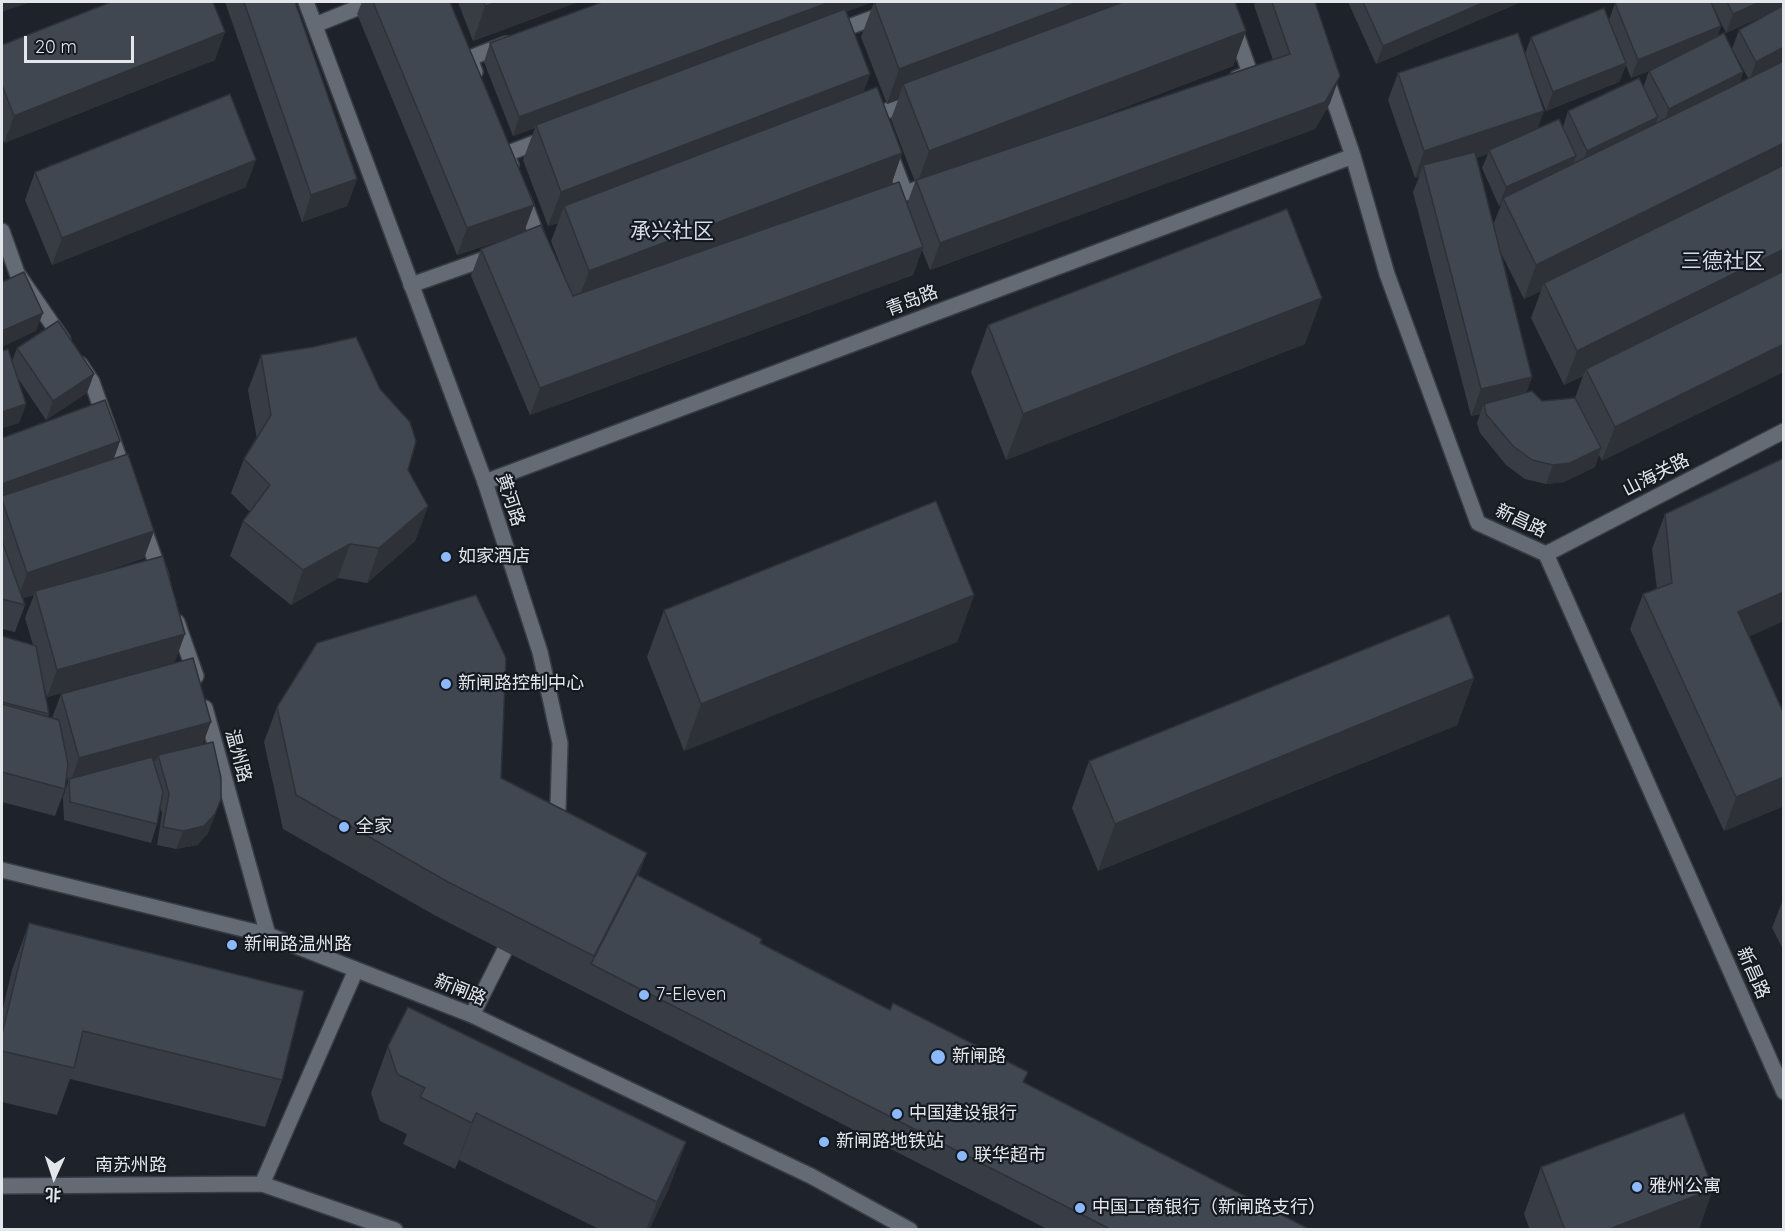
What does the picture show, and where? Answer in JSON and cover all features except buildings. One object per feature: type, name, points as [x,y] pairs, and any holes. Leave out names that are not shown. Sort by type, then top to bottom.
[{"type":"street","name":"黄河路","points":[[306,2],[484,482],[540,652],[560,742],[558,808],[551,835]]},
{"type":"street","points":[[315,25],[372,2]]},
{"type":"street","points":[[820,38],[844,35],[917,2]]},
{"type":"street","points":[[1217,85],[1250,73],[1225,2]]},
{"type":"street","points":[[482,90],[468,52],[524,38]]},
{"type":"street","name":"新昌路","points":[[1323,68],[1353,156],[1387,274],[1478,523],[1546,554],[1784,1092]]},
{"type":"street","points":[[852,124],[877,121],[930,95]]},
{"type":"street","points":[[877,121],[905,193]]},
{"type":"street","points":[[547,260],[504,148],[562,133]]},
{"type":"street","name":"青岛路","points":[[484,482],[1353,156]]},
{"type":"street","points":[[871,205],[949,178]]},
{"type":"street","points":[[2,231],[17,273],[92,382],[131,493]]},
{"type":"street","points":[[411,285],[506,251]]},
{"type":"street","name":"山海关路","points":[[1546,554],[1784,431]]},
{"type":"street","name":"温州路","points":[[139,515],[198,682],[268,935]]},
{"type":"street","name":"新闸路","points":[[2,870],[268,935],[472,1015],[811,1176],[910,1230]]},
{"type":"street","points":[[472,1015],[519,921]]},
{"type":"street","points":[[262,1184],[356,970]]},
{"type":"street","name":"南苏州路","points":[[2,1186],[262,1184],[395,1230]]},
{"type":"place","name":"如家酒店","points":[[446,557]]},
{"type":"place","name":"新闸路控制中心","points":[[446,684]]},
{"type":"place","name":"全家","points":[[344,827]]},
{"type":"place","name":"新闸路温州路","points":[[232,945]]},
{"type":"place","name":"7-Eleven","points":[[644,995]]},
{"type":"place","name":"新闸路","points":[[938,1057]]},
{"type":"place","name":"中国建设银行","points":[[897,1114]]},
{"type":"place","name":"新闸路地铁站","points":[[824,1142]]},
{"type":"place","name":"联华超市","points":[[962,1156]]},
{"type":"place","name":"雅州公寓","points":[[1637,1187]]},
{"type":"place","name":"中国工商银行（新闸路支行）","points":[[1080,1208]]},
{"type":"district","name":"承兴社区","points":[[672,232]]},
{"type":"district","name":"三德社区","points":[[1723,262]]}]
